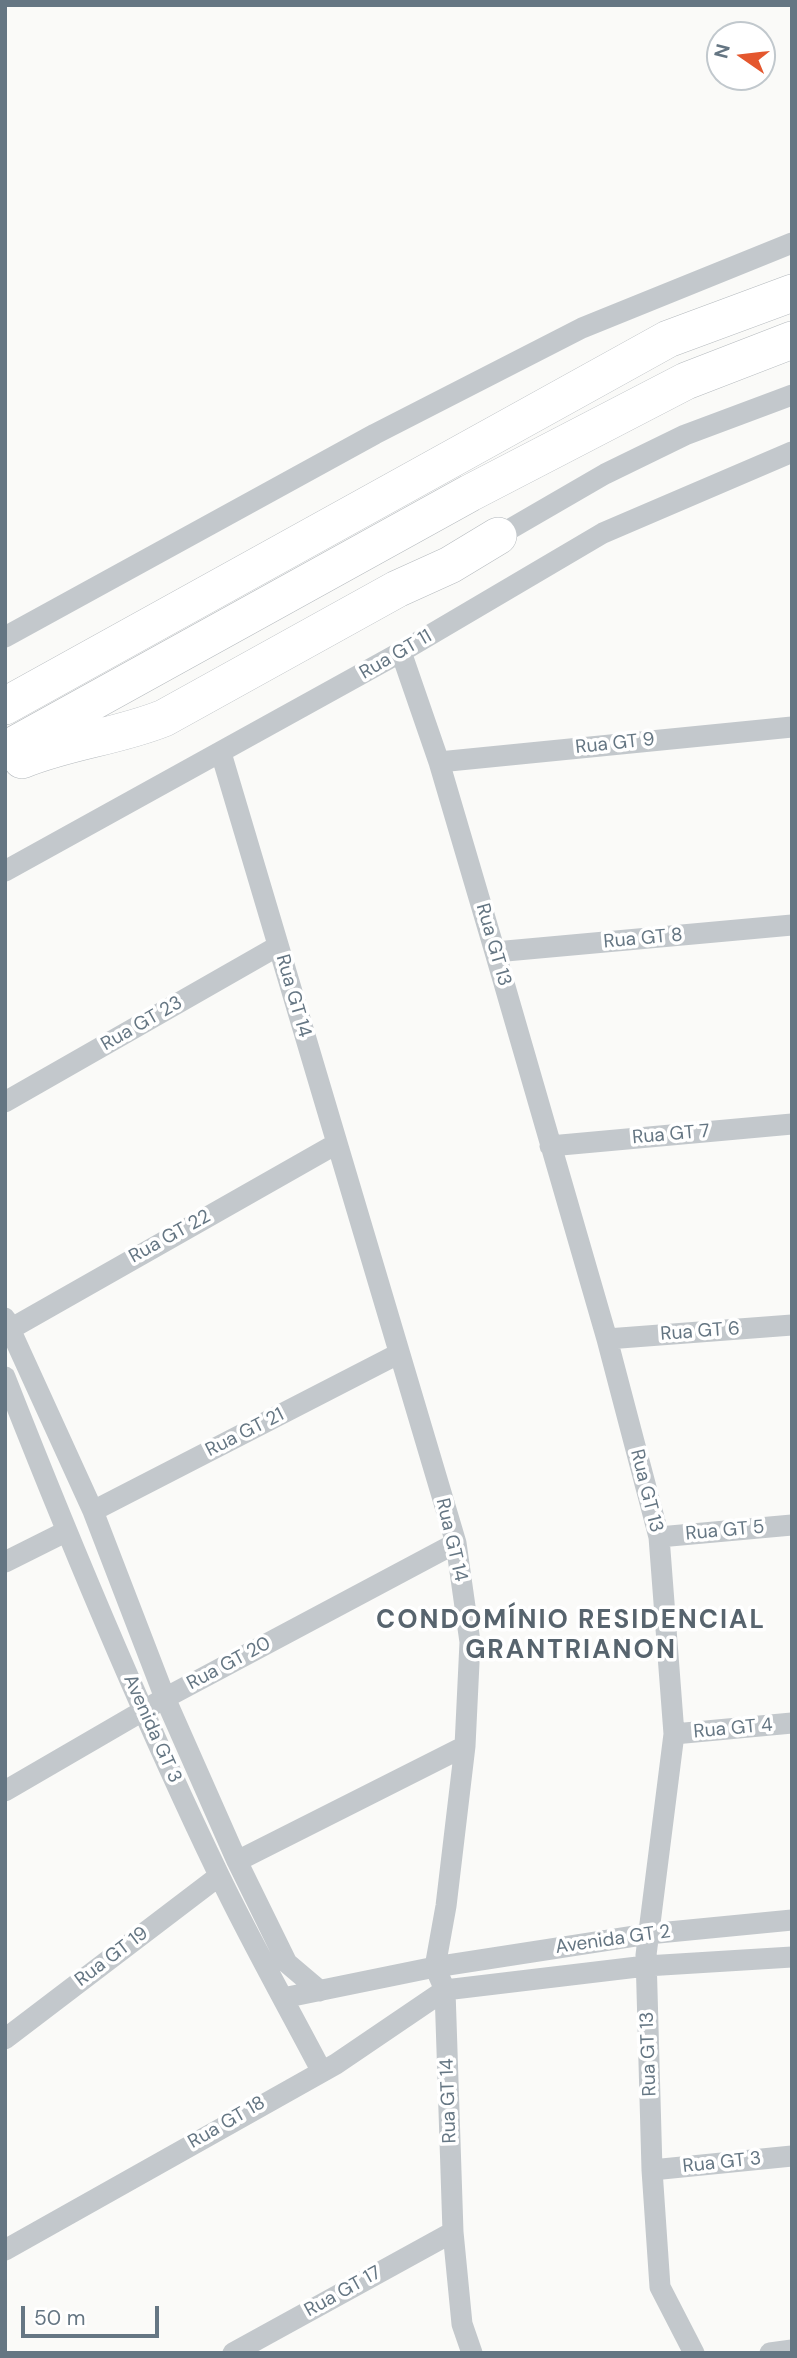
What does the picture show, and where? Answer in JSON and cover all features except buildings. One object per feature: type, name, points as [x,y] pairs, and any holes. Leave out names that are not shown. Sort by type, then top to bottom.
[{"type":"highway","points":[[5,706],[668,340],[792,293]]},
{"type":"highway","points":[[5,750],[470,493],[686,381],[792,340]]},
{"type":"highway","points":[[470,493],[463,513],[470,527],[483,536],[499,536]]},
{"type":"highway","points":[[5,768],[57,747],[128,731],[164,718],[397,589],[450,565],[499,536]]},
{"type":"street","points":[[5,637],[375,434],[582,328],[792,243]]},
{"type":"street","points":[[499,536],[605,474],[685,435],[792,396]]},
{"type":"street","name":"Rua GT 11","points":[[5,871],[401,652],[603,533],[792,452]]},
{"type":"street","name":"Rua GT 13","points":[[401,652],[439,762],[495,952],[607,1339],[659,1537],[674,1734],[646,1966],[652,2170],[660,2287],[694,2353]]},
{"type":"street","name":"Rua GT 9","points":[[439,762],[792,727]]},
{"type":"street","name":"Rua GT 14","points":[[221,753],[456,1544],[470,1642],[465,1745],[446,1906],[435,1967],[445,1990],[453,2232],[462,2324],[472,2353]]},
{"type":"street","name":"Rua GT 8","points":[[495,952],[792,925]]},
{"type":"street","name":"Rua GT 23","points":[[5,1102],[278,946]]},
{"type":"street","name":"Rua GT 7","points":[[550,1146],[792,1124]]},
{"type":"street","name":"Rua GT 22","points":[[7,1326],[336,1144]]},
{"type":"street","name":"Rua GT 6","points":[[607,1339],[792,1325]]},
{"type":"street","name":"Avenida GT 3","points":[[7,1326],[93,1511],[165,1698],[237,1861],[286,1964],[320,1991]]},
{"type":"street","name":"Rua GT 21","points":[[93,1511],[398,1354]]},
{"type":"street","name":"Avenida GT 3","points":[[5,1377],[65,1532],[143,1711],[219,1875],[321,2070]]},
{"type":"street","name":"Rua GT 5","points":[[659,1537],[792,1525]]},
{"type":"street","points":[[5,1562],[65,1532]]},
{"type":"street","name":"Rua GT 20","points":[[5,1791],[165,1698],[456,1544]]},
{"type":"street","name":"Rua GT 4","points":[[674,1734],[792,1723]]},
{"type":"street","points":[[237,1861],[465,1745]]},
{"type":"street","name":"Rua GT 19","points":[[5,2039],[219,1875]]},
{"type":"street","name":"Avenida GT 2","points":[[284,1998],[435,1967],[648,1934],[792,1920]]},
{"type":"street","name":"Avenida GT 2","points":[[445,1990],[646,1966],[792,1957]]},
{"type":"street","name":"Rua GT 18","points":[[5,2250],[321,2070],[336,2064],[445,1990]]},
{"type":"street","name":"Rua GT 3","points":[[652,2170],[792,2156]]},
{"type":"street","name":"Rua GT 17","points":[[233,2353],[453,2232]]},
{"type":"street","points":[[770,2353],[792,2350]]},
{"type":"district","name":"CONDOMÍNIO RESIDENCIAL GRANTRIANON","points":[[571,1636]]}]
